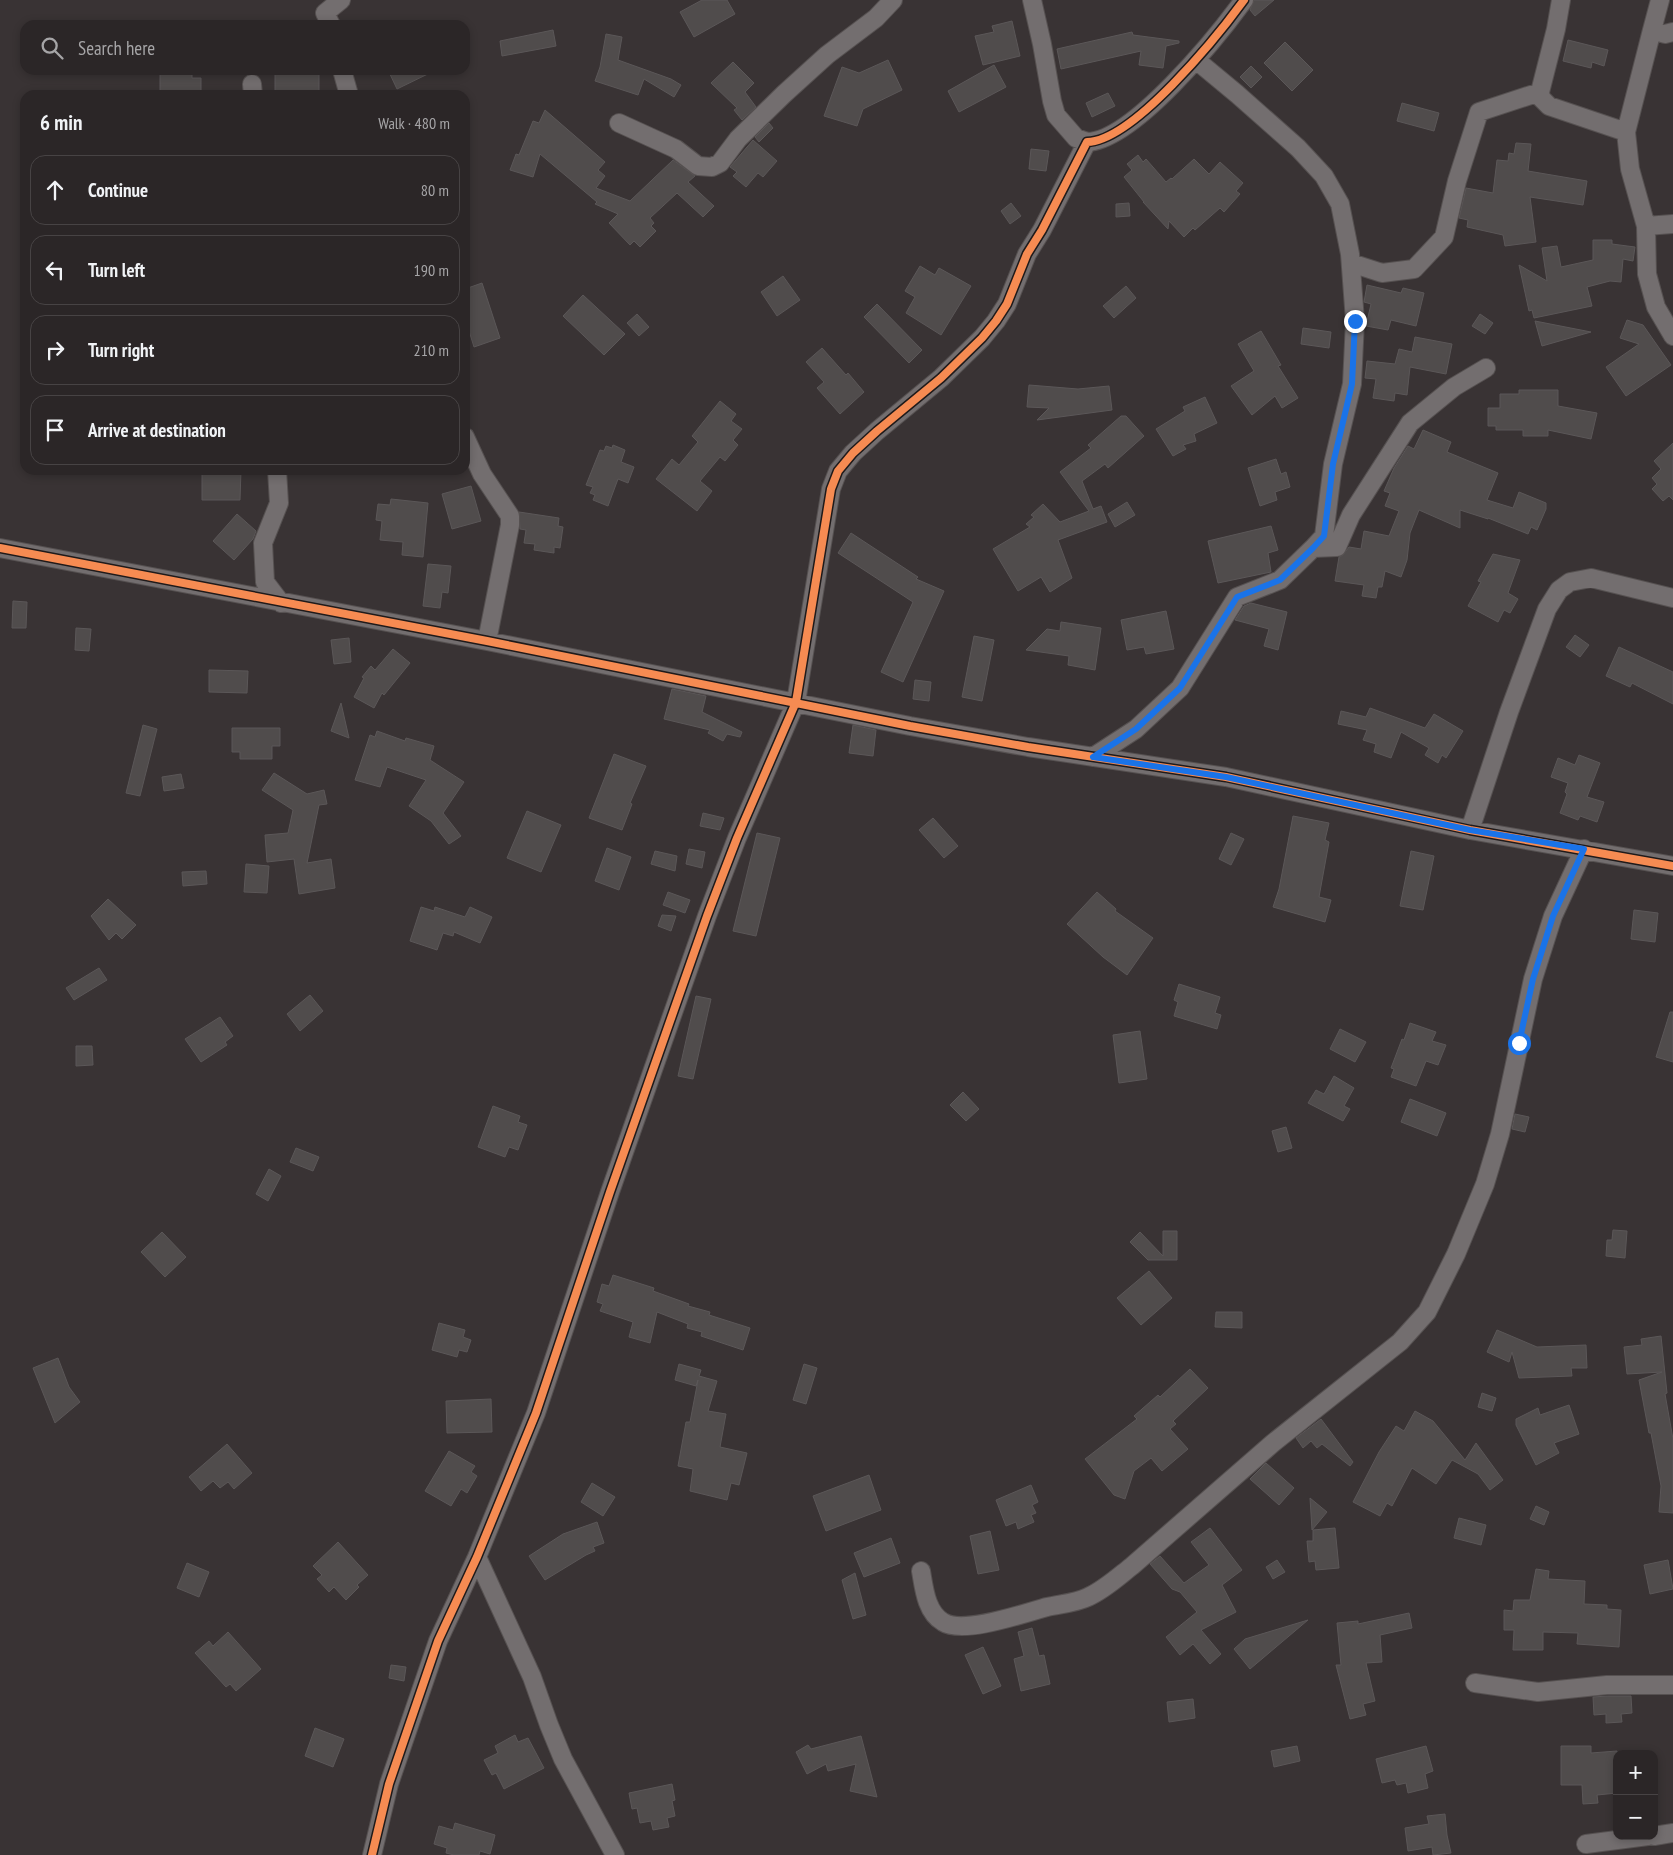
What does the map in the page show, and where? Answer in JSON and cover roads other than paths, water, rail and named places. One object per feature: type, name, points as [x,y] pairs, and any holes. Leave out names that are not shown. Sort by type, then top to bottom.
[{"type":"street","points":[[328,20],[325,14],[342,0]]},
{"type":"street","points":[[619,123],[676,149],[698,166],[712,167],[720,163],[738,138],[784,94],[827,55],[876,18],[894,0]]},
{"type":"street","points":[[1032,0],[1056,115],[1076,138],[1087,142],[1097,142],[1112,135],[1140,115],[1184,75],[1244,0]]},
{"type":"street","points":[[1561,0],[1540,92],[1541,98],[1549,106],[1626,132]]},
{"type":"street","points":[[1660,0],[1626,132],[1630,169],[1646,226],[1648,274],[1656,307],[1673,336]]},
{"type":"street","points":[[1652,30],[1665,34],[1673,32]]},
{"type":"street","points":[[1093,757],[1136,729],[1180,688],[1237,597],[1280,580],[1324,536],[1333,464],[1352,384],[1355,321],[1351,263],[1340,204],[1324,176],[1276,128],[1196,60]]},
{"type":"street","points":[[343,75],[348,90]]},
{"type":"street","points":[[1351,263],[1382,273],[1414,269],[1444,237],[1457,181],[1479,112],[1540,92]]},
{"type":"street","points":[[372,1855],[389,1784],[438,1640],[478,1558],[536,1413],[610,1192],[707,916],[737,838],[796,702],[831,490],[838,471],[853,453],[877,430],[941,378],[982,338],[996,321],[1006,304],[1027,254],[1042,230],[1087,142]]},
{"type":"street","points":[[1646,226],[1673,224]]},
{"type":"street","points":[[1313,548],[1336,547],[1351,515],[1410,423],[1454,387],[1486,368]]},
{"type":"street","points":[[470,447],[482,474],[510,516],[510,525],[487,641]]},
{"type":"street","points":[[277,475],[279,503],[263,543],[265,582],[281,603]]},
{"type":"street","points":[[0,548],[487,641],[910,726],[1226,777],[1470,830],[1673,866]]},
{"type":"street","points":[[1470,830],[1509,712],[1547,609],[1559,590],[1570,582],[1591,578],[1673,598]]},
{"type":"street","points":[[921,1571],[928,1605],[942,1622],[952,1626],[1009,1618],[1088,1597],[1125,1572],[1273,1443],[1400,1342],[1427,1312],[1456,1254],[1485,1184],[1500,1134],[1533,979],[1553,916],[1584,849]]},
{"type":"street","points":[[478,1558],[532,1677],[563,1759],[615,1855]]},
{"type":"street","points":[[1475,1683],[1538,1692],[1607,1686],[1673,1685]]},
{"type":"street","points":[[1658,1835],[1673,1833]]},
{"type":"street","points":[[1586,1844],[1617,1840]]}]
